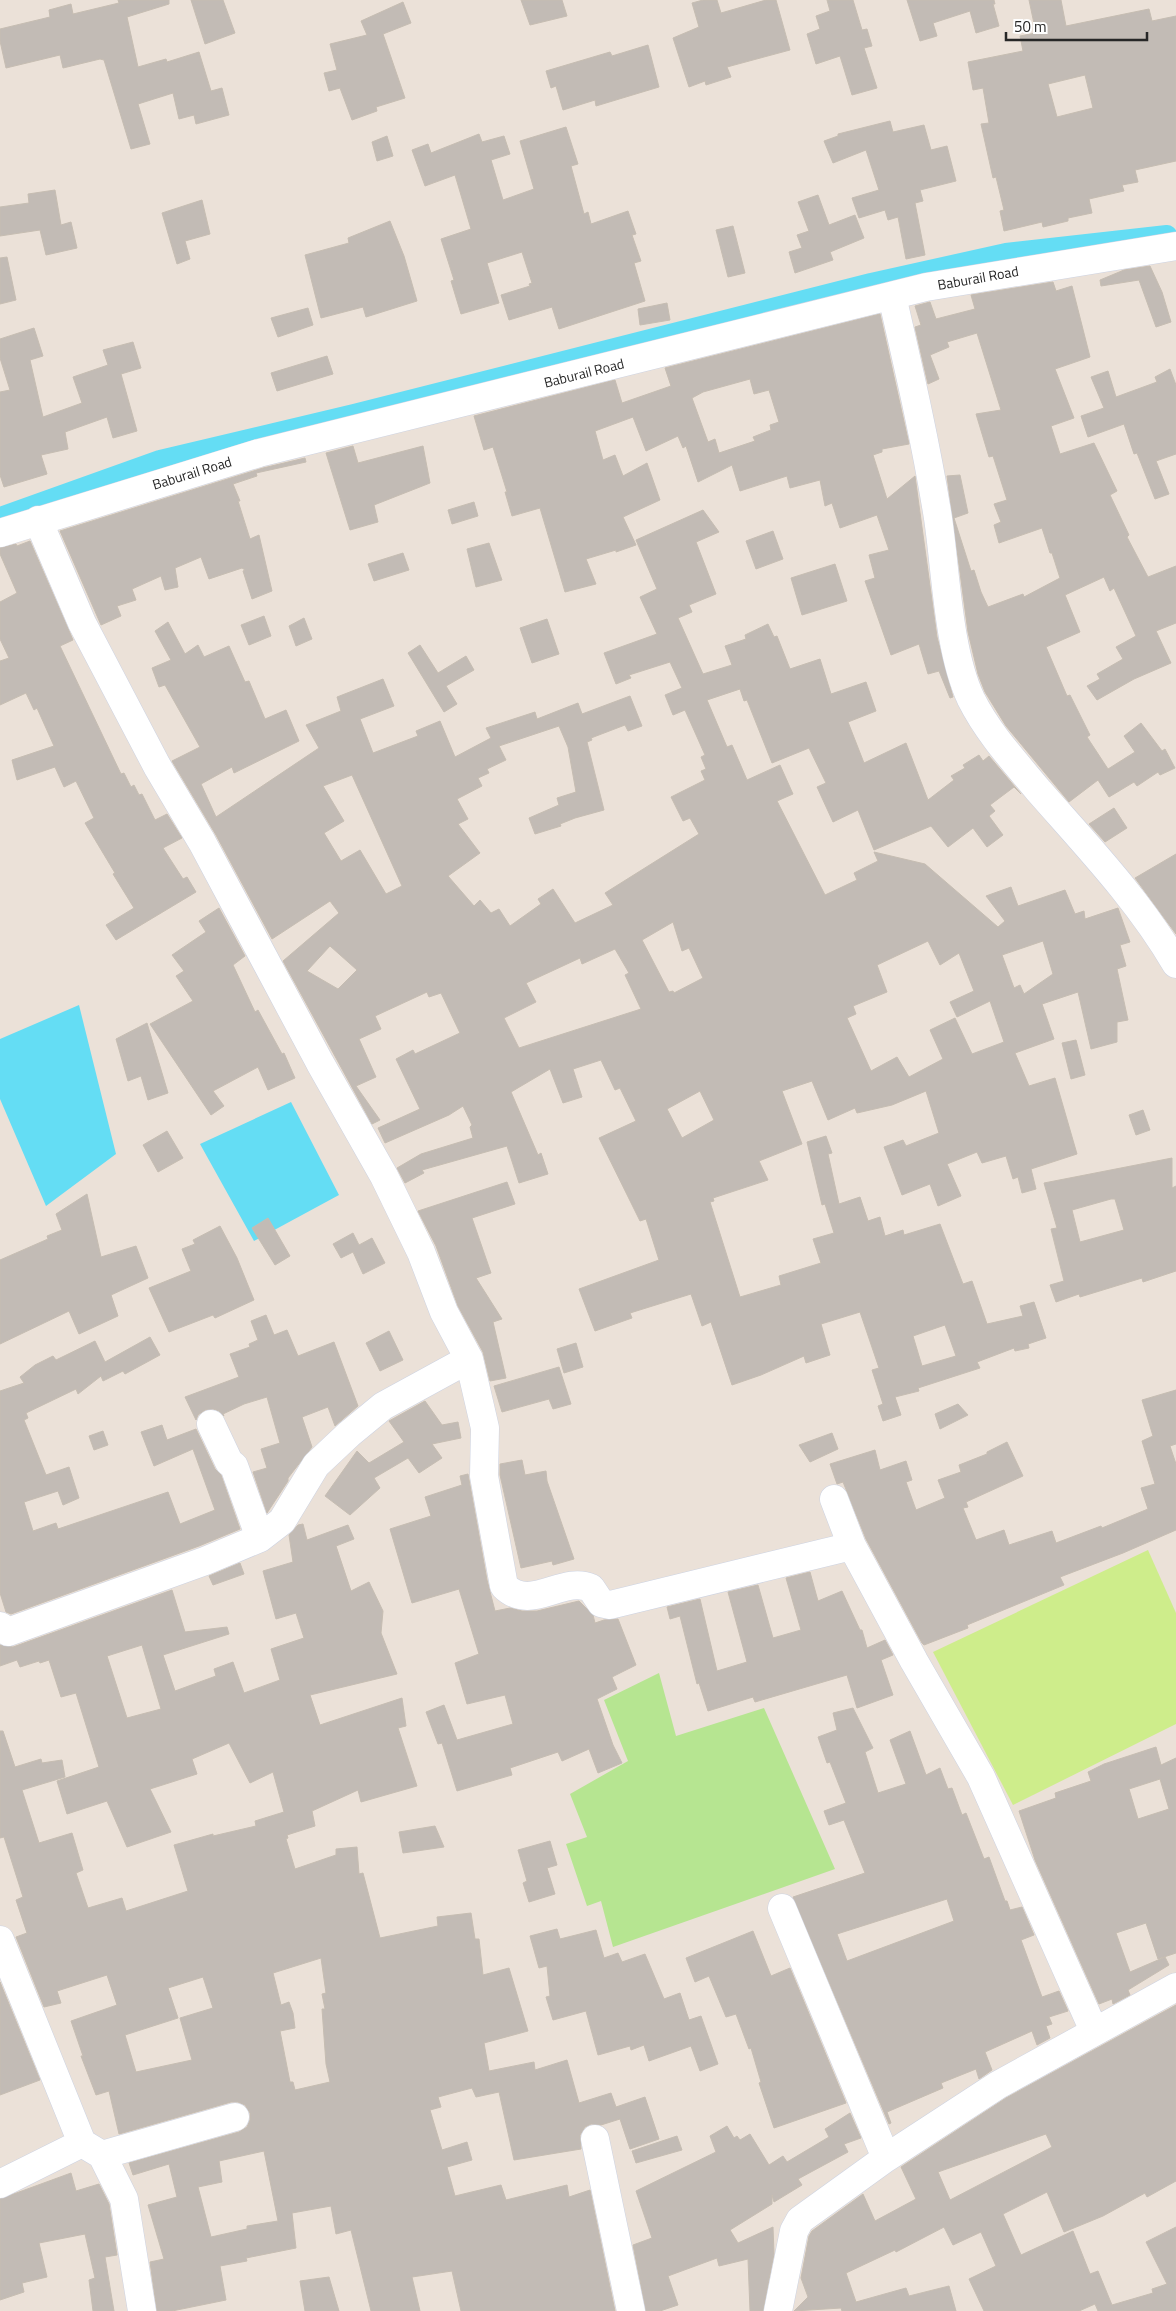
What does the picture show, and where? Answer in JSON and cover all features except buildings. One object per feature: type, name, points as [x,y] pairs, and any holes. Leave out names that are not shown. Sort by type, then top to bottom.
[{"type":"street","name":"Baburail Road","points":[[0,533],[259,453],[926,287],[1176,246]]},
{"type":"street","points":[[892,296],[927,449],[945,565],[951,627],[970,697],[997,741],[1133,898],[1157,931],[1176,964]]},
{"type":"street","points":[[38,520],[82,624],[157,766],[202,842],[320,1063],[384,1176],[420,1252],[444,1312],[469,1359],[485,1428],[484,1476],[504,1586],[516,1595],[532,1596],[576,1584],[591,1588],[602,1603],[610,1605],[852,1546]]},
{"type":"street","points":[[0,1626],[8,1632],[205,1561],[260,1538],[282,1521],[316,1465],[349,1434],[383,1406],[469,1359]]},
{"type":"street","points":[[211,1424],[229,1462],[234,1466],[260,1538]]},
{"type":"street","points":[[834,1499],[852,1546],[914,1661],[981,1777],[1094,2032]]},
{"type":"street","points":[[782,1908],[886,2158]]},
{"type":"street","points":[[0,1940],[92,2149],[124,2199],[142,2311]]},
{"type":"street","points":[[778,2311],[794,2231],[800,2220],[886,2158],[998,2085],[1176,1987]]},
{"type":"street","points":[[0,2184],[92,2149],[235,2118]]},
{"type":"street","points":[[595,2139],[631,2311]]},
{"type":"green space","points":[[1148,1550],[1176,1613],[1176,1724],[1013,1805],[933,1652]]},
{"type":"green space","points":[[659,1673],[676,1736],[764,1708],[835,1869],[613,1947],[601,1901],[587,1906],[566,1844],[587,1837],[570,1794],[628,1761],[604,1700]]},
{"type":"water","points":[[79,1005],[116,1154],[46,1206],[0,1099],[0,1039]]},
{"type":"water","points":[[291,1102],[339,1195],[254,1241],[200,1144]]},
{"type":"waterway","points":[[0,517],[160,460],[354,414],[871,283],[1006,253],[1167,235]]}]
